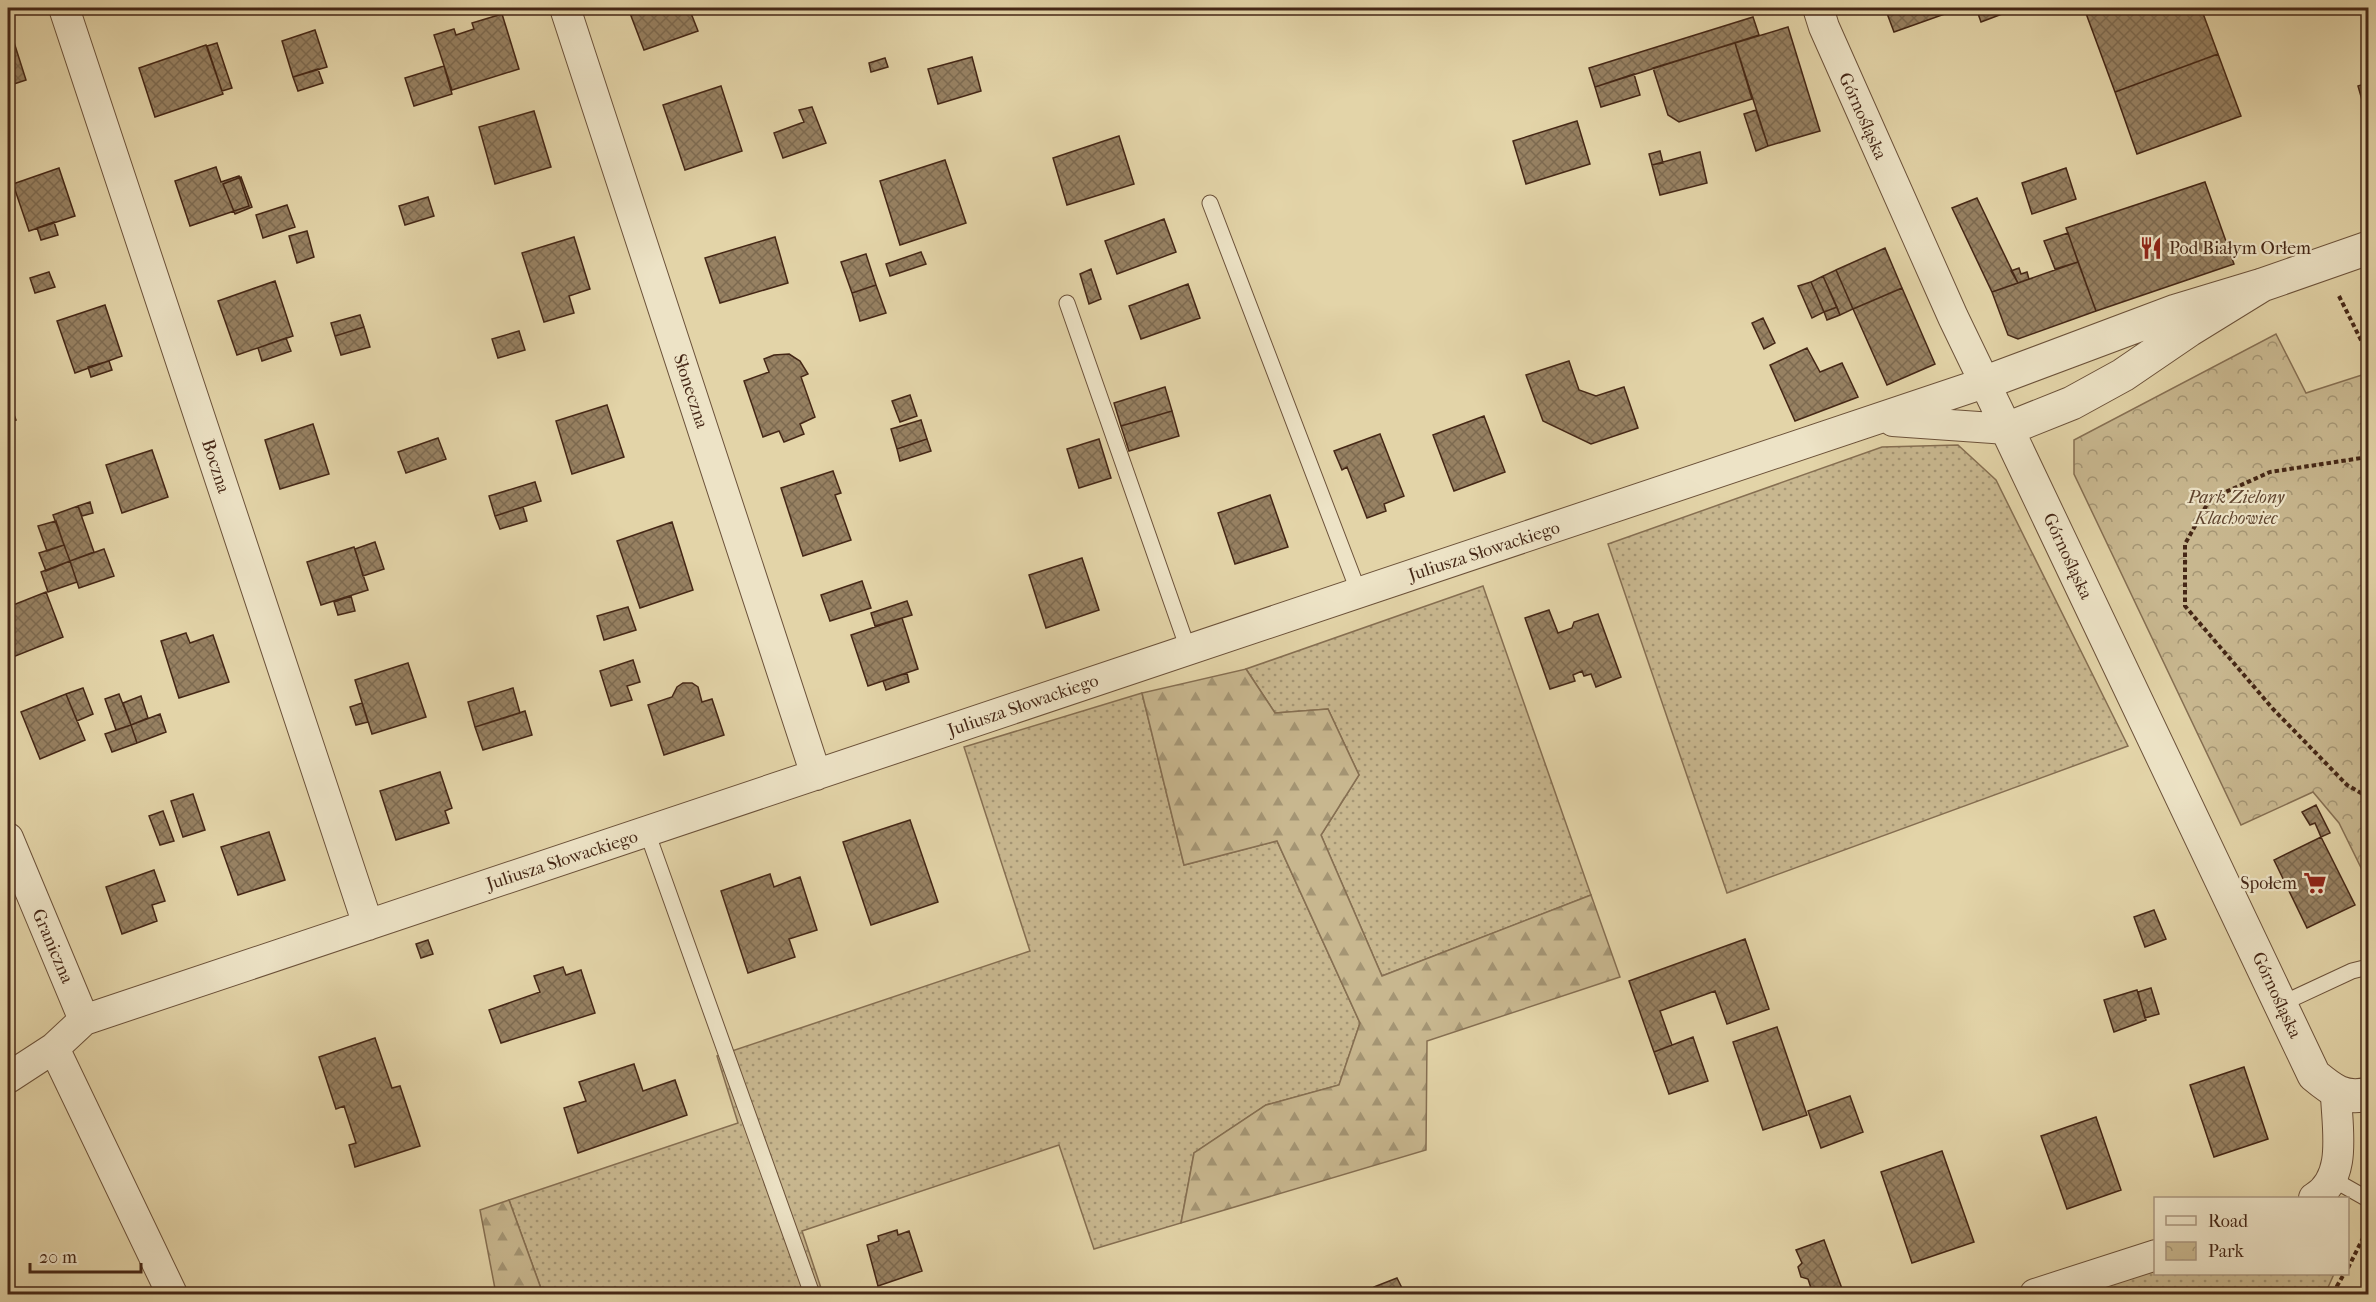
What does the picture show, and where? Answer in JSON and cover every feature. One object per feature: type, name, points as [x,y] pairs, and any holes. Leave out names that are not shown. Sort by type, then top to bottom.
[{"type":"street","name":"Boczna","points":[[64,8],[368,925]]},
{"type":"street","name":"Słoneczna","points":[[565,8],[816,775]]},
{"type":"street","name":"Górnośląska","points":[[1818,8],[1824,27],[1984,383],[2314,1075],[2353,1094]]},
{"type":"street","points":[[1984,383],[2176,311],[2262,285],[2368,248]]},
{"type":"street","points":[[1881,420],[2007,429],[2072,403],[2123,375],[2189,330],[2262,285]]},
{"type":"street","name":"Juliusza Słowackiego","points":[[8,1078],[68,1034],[368,925],[1881,420],[1984,383]]},
{"type":"street","name":"Graniczna","points":[[8,838],[68,1034],[172,1294]]},
{"type":"street","points":[[2324,1189],[2338,1158],[2353,1094]]},
{"type":"street","points":[[2035,1294],[2154,1256]]},
{"type":"lane","points":[[1210,203],[1359,593]]},
{"type":"lane","points":[[1067,303],[1188,650]]},
{"type":"lane","points":[[647,832],[812,1294]]},
{"type":"lane","points":[[2281,1004],[2352,971],[2368,967]]},
{"type":"lane","points":[[2324,1189],[2368,1197]]},
{"type":"path","points":[[2322,264],[2368,354]]},
{"type":"path","points":[[2368,457],[2270,472],[2210,500],[2185,544],[2185,606],[2273,709],[2346,784],[2368,797]]},
{"type":"path","points":[[2349,1266],[2368,1228]]},
{"type":"path","points":[[2337,1294],[2337,1286],[2343,1275]]},
{"type":"green space","name":"Park Zielony Klachowiec","points":[[2276,334],[2306,393],[2368,373],[2368,882],[2339,823],[2313,792],[2241,825],[2074,474],[2074,440]]},
{"type":"green space","points":[[1958,445],[1996,480],[2128,746],[1727,893],[1608,544],[1882,447]]},
{"type":"green space","points":[[1483,586],[1591,895],[1382,976],[1321,835],[1359,775],[1328,709],[1275,713],[1246,669]]},
{"type":"green space","points":[[1246,669],[1275,713],[1328,709],[1359,775],[1321,835],[1382,976],[1591,895],[1620,977],[1427,1041],[1426,1150],[1181,1223],[1194,1153],[1266,1105],[1339,1085],[1360,1023],[1277,841],[1184,865],[1142,693]]},
{"type":"green space","points":[[1142,693],[1184,865],[1277,841],[1360,1023],[1339,1085],[1266,1105],[1194,1153],[1181,1223],[1094,1249],[1059,1145],[802,1231],[823,1294],[543,1294],[509,1200],[738,1123],[717,1056],[1030,951],[964,747]]},
{"type":"green space","points":[[509,1200],[543,1294],[496,1294],[480,1210]]},
{"type":"green space","points":[[2154,1269],[2154,1275],[2334,1275],[2325,1294],[2079,1294]]},
{"type":"building","points":[[628,8],[689,8],[698,31],[644,50]]},
{"type":"building","points":[[1885,8],[1958,8],[1959,9],[1894,32]]},
{"type":"building","points":[[1976,8],[2009,8],[2010,11],[1981,22]]},
{"type":"building","points":[[2084,8],[2201,8],[2218,54],[2115,92]]},
{"type":"building","points":[[502,14],[519,69],[452,90],[434,35],[454,29],[456,35],[474,29],[472,23]]},
{"type":"building","points":[[1753,17],[1759,35],[1595,87],[1589,68]]},
{"type":"building","points":[[1788,27],[1820,131],[1768,146],[1735,43]]},
{"type":"building","points":[[315,30],[327,67],[293,77],[282,41]]},
{"type":"building","points":[[12,36],[26,80],[8,86],[8,37]]},
{"type":"building","points":[[217,43],[232,88],[222,91],[207,46]]},
{"type":"building","points":[[1735,43],[1752,99],[1679,122],[1668,115],[1653,68]]},
{"type":"building","points":[[206,45],[223,94],[155,117],[139,68]]},
{"type":"building","points":[[2218,54],[2241,116],[2137,154],[2115,92]]},
{"type":"building","points":[[972,57],[981,91],[938,104],[928,69]]},
{"type":"building","points":[[885,58],[888,67],[871,72],[869,63]]},
{"type":"building","points":[[444,66],[452,94],[414,106],[405,78]]},
{"type":"building","points":[[318,69],[323,83],[298,91],[293,77]]},
{"type":"building","points":[[1634,74],[1640,95],[1601,107],[1595,87]]},
{"type":"building","points":[[2368,83],[2368,121],[2358,86]]},
{"type":"building","points":[[721,86],[742,151],[685,170],[663,105]]},
{"type":"building","points":[[812,107],[826,143],[783,158],[774,133],[804,122],[799,110]]},
{"type":"building","points":[[1756,110],[1768,146],[1756,151],[1744,114]]},
{"type":"building","points":[[534,111],[551,167],[495,184],[479,127]]},
{"type":"building","points":[[1577,121],[1590,164],[1526,184],[1513,141]]},
{"type":"building","points":[[1119,136],[1134,184],[1067,205],[1053,158]]},
{"type":"building","points":[[1660,151],[1663,163],[1652,165],[1649,154]]},
{"type":"building","points":[[1700,152],[1707,183],[1660,195],[1652,165]]},
{"type":"building","points":[[945,160],[966,223],[900,245],[880,181]]},
{"type":"building","points":[[216,167],[221,182],[239,176],[249,206],[190,226],[175,181]]},
{"type":"building","points":[[59,168],[75,216],[29,231],[13,184]]},
{"type":"building","points":[[2066,168],[2076,199],[2032,214],[2022,183]]},
{"type":"building","points":[[241,177],[252,207],[235,214],[223,184]]},
{"type":"building","name":"Pod Białym Orłem","points":[[2205,182],[2234,264],[2096,311],[2066,228]]},
{"type":"building","points":[[428,197],[434,216],[405,225],[399,206]]},
{"type":"building","points":[[1977,198],[2018,283],[1992,292],[1952,208]]},
{"type":"building","points":[[287,205],[295,227],[263,238],[256,215]]},
{"type":"building","points":[[1164,219],[1176,252],[1117,274],[1105,241]]},
{"type":"building","points":[[54,222],[58,235],[41,240],[37,228]]},
{"type":"building","points":[[307,231],[314,257],[297,263],[289,236]]},
{"type":"building","points":[[2068,233],[2078,262],[2055,269],[2044,241]]},
{"type":"building","points":[[574,237],[590,289],[569,296],[574,313],[544,322],[522,253]]},
{"type":"building","points":[[775,237],[788,283],[720,303],[705,258]]},
{"type":"building","points":[[1885,248],[1902,288],[1853,309],[1836,270]]},
{"type":"building","points":[[921,252],[926,264],[890,276],[886,264]]},
{"type":"building","points":[[866,254],[876,285],[852,293],[841,262]]},
{"type":"building","points":[[2078,262],[2096,311],[2018,339],[2008,335],[1992,292]]},
{"type":"building","points":[[2019,268],[2021,274],[2027,272],[2029,279],[2018,283],[2011,271]]},
{"type":"building","points":[[1091,269],[1101,299],[1089,304],[1080,274]]},
{"type":"building","points":[[1836,270],[1853,309],[1840,315],[1823,276]]},
{"type":"building","points":[[49,272],[55,287],[35,293],[30,278]]},
{"type":"building","points":[[1823,276],[1837,307],[1824,312],[1811,282]]},
{"type":"building","points":[[275,281],[293,336],[237,355],[218,301]]},
{"type":"building","points":[[1811,282],[1824,312],[1812,318],[1798,286]]},
{"type":"building","points":[[1188,284],[1200,318],[1141,339],[1129,306]]},
{"type":"building","points":[[876,285],[886,313],[860,321],[852,293]]},
{"type":"building","points":[[1902,288],[1935,364],[1887,385],[1853,309]]},
{"type":"building","points":[[105,305],[122,356],[75,373],[57,321]]},
{"type":"building","points":[[1837,307],[1840,315],[1827,320],[1824,312]]},
{"type":"building","points":[[360,315],[364,327],[335,336],[331,323]]},
{"type":"building","points":[[1763,318],[1775,343],[1764,349],[1752,323]]},
{"type":"building","points":[[364,327],[370,347],[341,355],[335,336]]},
{"type":"building","points":[[519,331],[525,350],[498,358],[492,339]]},
{"type":"building","points":[[286,338],[291,351],[262,361],[258,348]]},
{"type":"building","points":[[1807,348],[1820,372],[1842,363],[1858,397],[1795,421],[1770,365]]},
{"type":"building","points":[[789,354],[800,361],[808,374],[801,377],[815,417],[800,424],[804,434],[784,442],[779,431],[763,437],[744,381],[769,372],[764,359],[774,355]]},
{"type":"building","points":[[109,361],[112,370],[91,377],[88,367]]},
{"type":"building","points":[[1569,361],[1579,390],[1596,396],[1624,387],[1638,428],[1591,444],[1543,421],[1526,375]]},
{"type":"building","points":[[1165,387],[1172,411],[1121,426],[1114,403]]},
{"type":"building","points":[[910,395],[917,416],[900,422],[892,401]]},
{"type":"building","points":[[8,399],[16,420],[8,423]]},
{"type":"building","points":[[607,405],[624,457],[572,474],[556,421]]},
{"type":"building","points":[[1172,411],[1179,436],[1129,451],[1121,426]]},
{"type":"building","points":[[1484,416],[1505,472],[1454,491],[1433,435]]},
{"type":"building","points":[[921,420],[927,439],[897,449],[891,429]]},
{"type":"building","points":[[313,424],[329,474],[280,489],[265,440]]},
{"type":"building","points":[[1380,434],[1404,496],[1384,504],[1386,511],[1367,518],[1347,467],[1342,470],[1334,451]]},
{"type":"building","points":[[438,438],[446,459],[406,473],[398,452]]},
{"type":"building","points":[[927,439],[931,451],[900,461],[897,449]]},
{"type":"building","points":[[1099,439],[1111,478],[1079,488],[1067,449]]},
{"type":"building","points":[[152,450],[168,497],[122,513],[106,465]]},
{"type":"building","points":[[833,471],[841,493],[835,495],[851,540],[803,556],[781,488]]},
{"type":"building","points":[[535,482],[541,501],[495,516],[489,496]]},
{"type":"building","points":[[1270,495],[1288,547],[1235,564],[1218,513]]},
{"type":"building","points":[[90,502],[93,513],[82,516],[78,506]]},
{"type":"building","points":[[78,506],[94,552],[70,561],[53,515]]},
{"type":"building","points":[[523,507],[527,521],[500,529],[495,516]]},
{"type":"building","points":[[56,521],[64,545],[47,551],[38,526]]},
{"type":"building","points":[[672,522],[693,590],[640,608],[617,541]]},
{"type":"building","points":[[375,542],[384,569],[363,576],[355,549]]},
{"type":"building","points":[[64,545],[70,561],[46,571],[39,553]]},
{"type":"building","points":[[354,547],[368,590],[321,605],[307,562]]},
{"type":"building","points":[[104,549],[114,576],[79,588],[70,561]]},
{"type":"building","points":[[1082,558],[1099,610],[1046,628],[1029,575]]},
{"type":"building","points":[[70,561],[77,582],[48,592],[41,572]]},
{"type":"building","points":[[862,581],[871,608],[830,621],[821,595]]},
{"type":"building","points":[[46,592],[63,637],[8,659],[8,607]]},
{"type":"building","points":[[351,596],[355,611],[338,615],[334,602]]},
{"type":"building","points":[[907,601],[912,615],[875,626],[871,613]]},
{"type":"building","points":[[628,607],[636,630],[604,640],[597,616]]},
{"type":"building","points":[[1549,610],[1558,633],[1572,628],[1574,622],[1598,614],[1621,677],[1596,687],[1591,674],[1584,676],[1582,671],[1573,675],[1575,681],[1550,689],[1525,618]]},
{"type":"building","points":[[902,618],[918,669],[868,686],[851,635]]},
{"type":"building","points":[[186,633],[190,643],[213,635],[229,682],[179,698],[161,641]]},
{"type":"building","points":[[633,660],[640,682],[627,686],[632,700],[611,706],[600,671]]},
{"type":"building","points":[[408,663],[426,717],[372,734],[355,680]]},
{"type":"building","points":[[907,673],[909,682],[886,690],[883,681]]},
{"type":"building","points":[[683,683],[692,683],[698,687],[702,702],[712,699],[724,735],[664,755],[648,705],[672,697],[677,687]]},
{"type":"building","points":[[83,688],[93,714],[77,721],[66,694]]},
{"type":"building","points":[[513,688],[520,713],[475,727],[468,702]]},
{"type":"building","points":[[66,694],[85,740],[40,759],[21,712]]},
{"type":"building","points":[[119,694],[131,725],[116,730],[105,699]]},
{"type":"building","points":[[141,696],[148,718],[131,725],[123,703]]},
{"type":"building","points":[[362,703],[368,722],[356,725],[350,707]]},
{"type":"building","points":[[525,711],[532,735],[483,750],[475,727]]},
{"type":"building","points":[[160,714],[166,732],[137,743],[131,725]]},
{"type":"building","points":[[131,725],[137,743],[112,752],[105,734]]},
{"type":"building","points":[[440,772],[452,808],[445,811],[449,823],[396,840],[380,791]]},
{"type":"building","points":[[193,794],[205,830],[183,837],[171,801]]},
{"type":"building","points":[[2316,805],[2330,833],[2321,837],[2315,823],[2310,825],[2302,812]]},
{"type":"building","points":[[163,811],[174,841],[160,845],[149,816]]},
{"type":"building","points":[[910,820],[938,902],[871,925],[843,842]]},
{"type":"building","points":[[269,832],[285,880],[238,895],[221,847]]},
{"type":"building","name":"Społem","points":[[2321,837],[2355,905],[2307,928],[2274,860]]},
{"type":"building","points":[[154,870],[165,901],[152,905],[157,921],[122,934],[106,887]]},
{"type":"building","points":[[770,874],[774,887],[800,877],[817,930],[789,939],[795,957],[748,973],[721,891]]},
{"type":"building","points":[[2154,910],[2166,939],[2145,947],[2134,917]]},
{"type":"building","points":[[1745,939],[1769,1009],[1727,1024],[1715,991],[1660,1011],[1672,1045],[1654,1052],[1629,981]]},
{"type":"building","points":[[428,940],[433,954],[421,958],[416,944]]},
{"type":"building","points":[[563,967],[566,975],[581,970],[595,1013],[501,1043],[489,1010],[540,992],[534,976]]},
{"type":"building","points":[[2151,988],[2159,1014],[2145,1018],[2138,992]]},
{"type":"building","points":[[2137,990],[2146,1020],[2114,1032],[2104,1000]]},
{"type":"building","points":[[1777,1027],[1807,1115],[1763,1130],[1733,1042]]},
{"type":"building","points":[[1693,1037],[1708,1081],[1669,1094],[1654,1052]]},
{"type":"building","points":[[375,1038],[392,1088],[400,1086],[420,1146],[355,1167],[349,1145],[356,1143],[344,1106],[336,1109],[319,1057]]},
{"type":"building","points":[[634,1064],[643,1091],[675,1080],[687,1115],[578,1153],[564,1108],[586,1101],[579,1082]]},
{"type":"building","points":[[2244,1067],[2268,1139],[2214,1157],[2190,1085]]},
{"type":"building","points":[[1850,1096],[1863,1132],[1821,1148],[1808,1111]]},
{"type":"building","points":[[2096,1117],[2121,1190],[2067,1209],[2041,1136]]},
{"type":"building","points":[[1942,1151],[1974,1242],[1912,1263],[1881,1172]]},
{"type":"building","points":[[897,1230],[898,1235],[909,1231],[922,1271],[878,1286],[867,1245],[879,1241],[878,1236]]},
{"type":"building","points":[[1824,1240],[1844,1294],[1813,1294],[1808,1279],[1801,1277],[1798,1267],[1802,1263],[1796,1250]]},
{"type":"building","points":[[1397,1278],[1405,1294],[1376,1294],[1374,1287]]},
{"type":"place","name":"Pod Białym Orłem","points":[[2151,248]]},
{"type":"place","name":"Społem","points":[[2315,883]]}]
